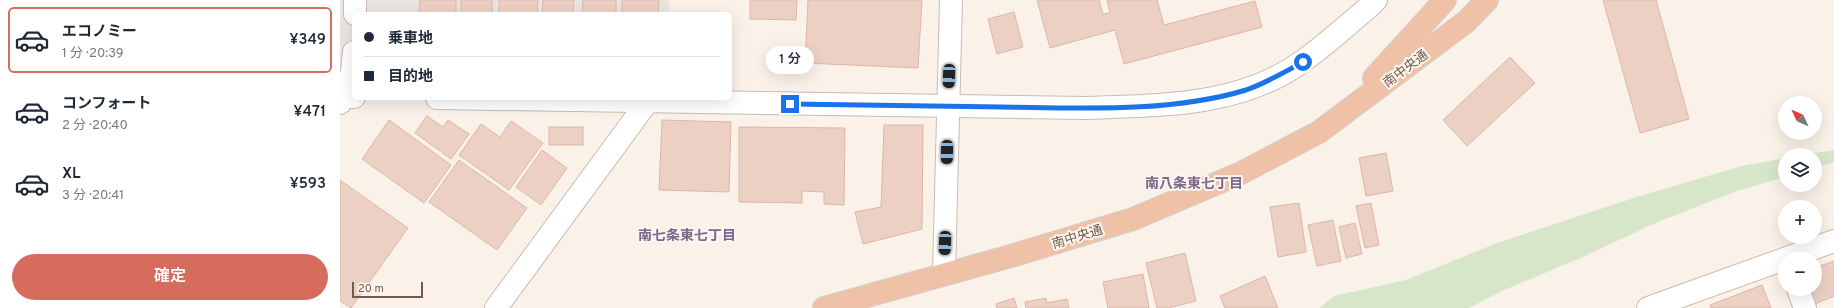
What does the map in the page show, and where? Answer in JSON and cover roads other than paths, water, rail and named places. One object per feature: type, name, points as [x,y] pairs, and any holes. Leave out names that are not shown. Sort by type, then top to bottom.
[{"type":"highway","name":"南中央通","points":[[1319,132],[1385,68],[1445,0]]},
{"type":"highway","name":"南中央通","points":[[824,308],[944,273],[1018,254],[1133,219],[1241,173],[1319,132],[1467,21],[1487,0]]},
{"type":"street","points":[[355,0],[355,12]]},
{"type":"street","points":[[944,273],[950,0]]},
{"type":"street","points":[[578,100],[1086,108],[1158,106],[1190,102],[1220,97],[1247,89],[1277,77],[1303,62],[1376,0]]},
{"type":"street","points":[[344,98],[352,72]]},
{"type":"street","points":[[496,308],[648,101]]},
{"type":"street","points":[[1804,252],[1834,241]]},
{"type":"street","points":[[1648,308],[1690,301],[1778,262]]},
{"type":"street","points":[[1801,296],[1805,308]]},
{"type":"district","name":"南八条東七丁目","points":[[1194,183]]},
{"type":"district","name":"南七条東七丁目","points":[[687,235]]}]
